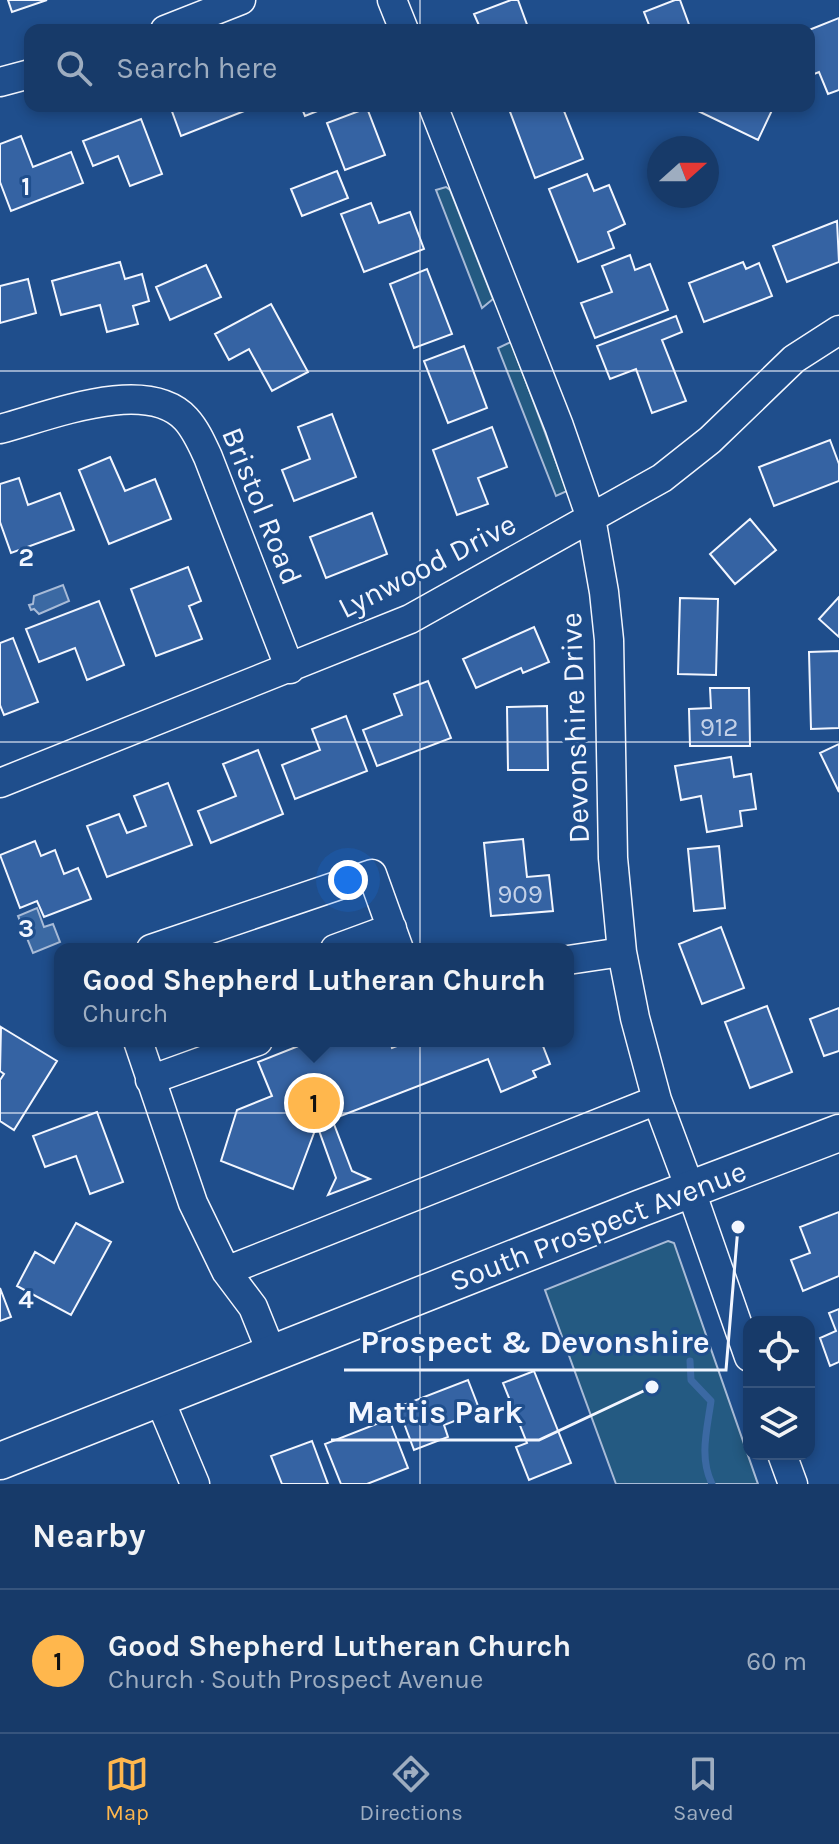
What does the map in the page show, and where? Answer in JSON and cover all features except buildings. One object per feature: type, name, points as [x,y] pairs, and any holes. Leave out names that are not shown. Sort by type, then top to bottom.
[{"type":"main road","name":"South Prospect Avenue","points":[[0,1461],[839,1133]]},
{"type":"street","points":[[180,24],[241,0]]},
{"type":"street","points":[[392,0],[402,24]]},
{"type":"street","points":[[0,82],[24,76]]},
{"type":"street","name":"Devonshire Drive","points":[[435,112],[559,426],[591,518],[609,640],[613,858],[622,952],[635,1018],[657,1100],[743,1340]]},
{"type":"street","name":"Lynwood Drive","points":[[0,783],[410,619],[662,478],[710,440],[794,359],[839,330]]},
{"type":"street","name":"Bristol Road","points":[[0,429],[115,399],[150,399],[170,406],[185,417],[208,457],[290,669]]},
{"type":"street","points":[[169,943],[372,874],[396,939],[372,943]]},
{"type":"street","points":[[574,959],[622,952]]},
{"type":"street","points":[[140,1047],[193,1203],[226,1271],[253,1307],[272,1354]]},
{"type":"street","points":[[150,1080],[241,1047]]},
{"type":"street","points":[[226,1271],[657,1100]]},
{"type":"street","points":[[159,1398],[195,1484]]},
{"type":"street","points":[[784,1460],[793,1484]]},
{"type":"shaded area","points":[[446,187],[450,190],[493,299],[482,308],[436,190]]},
{"type":"shaded area","points":[[511,342],[567,491],[556,496],[498,348]]},
{"type":"shaded area","points":[[63,585],[69,601],[39,614],[31,610],[29,605],[33,604],[34,596]]},
{"type":"shaded area","points":[[37,908],[44,927],[53,924],[60,942],[33,953],[18,916]]},
{"type":"shaded area","points":[[668,1241],[674,1243],[743,1441],[743,1460],[750,1460],[758,1484],[616,1484],[545,1290]]},
{"type":"waterway","points":[[690,1361],[691,1380],[711,1401],[705,1454],[712,1484]]},
{"type":"place","name":"Good Shepherd Lutheran Church","points":[[314,1103]]},
{"type":"place","name":"Prospect & Devonshire","points":[[738,1227]]},
{"type":"place","name":"Mattis Park","points":[[652,1387]]}]
